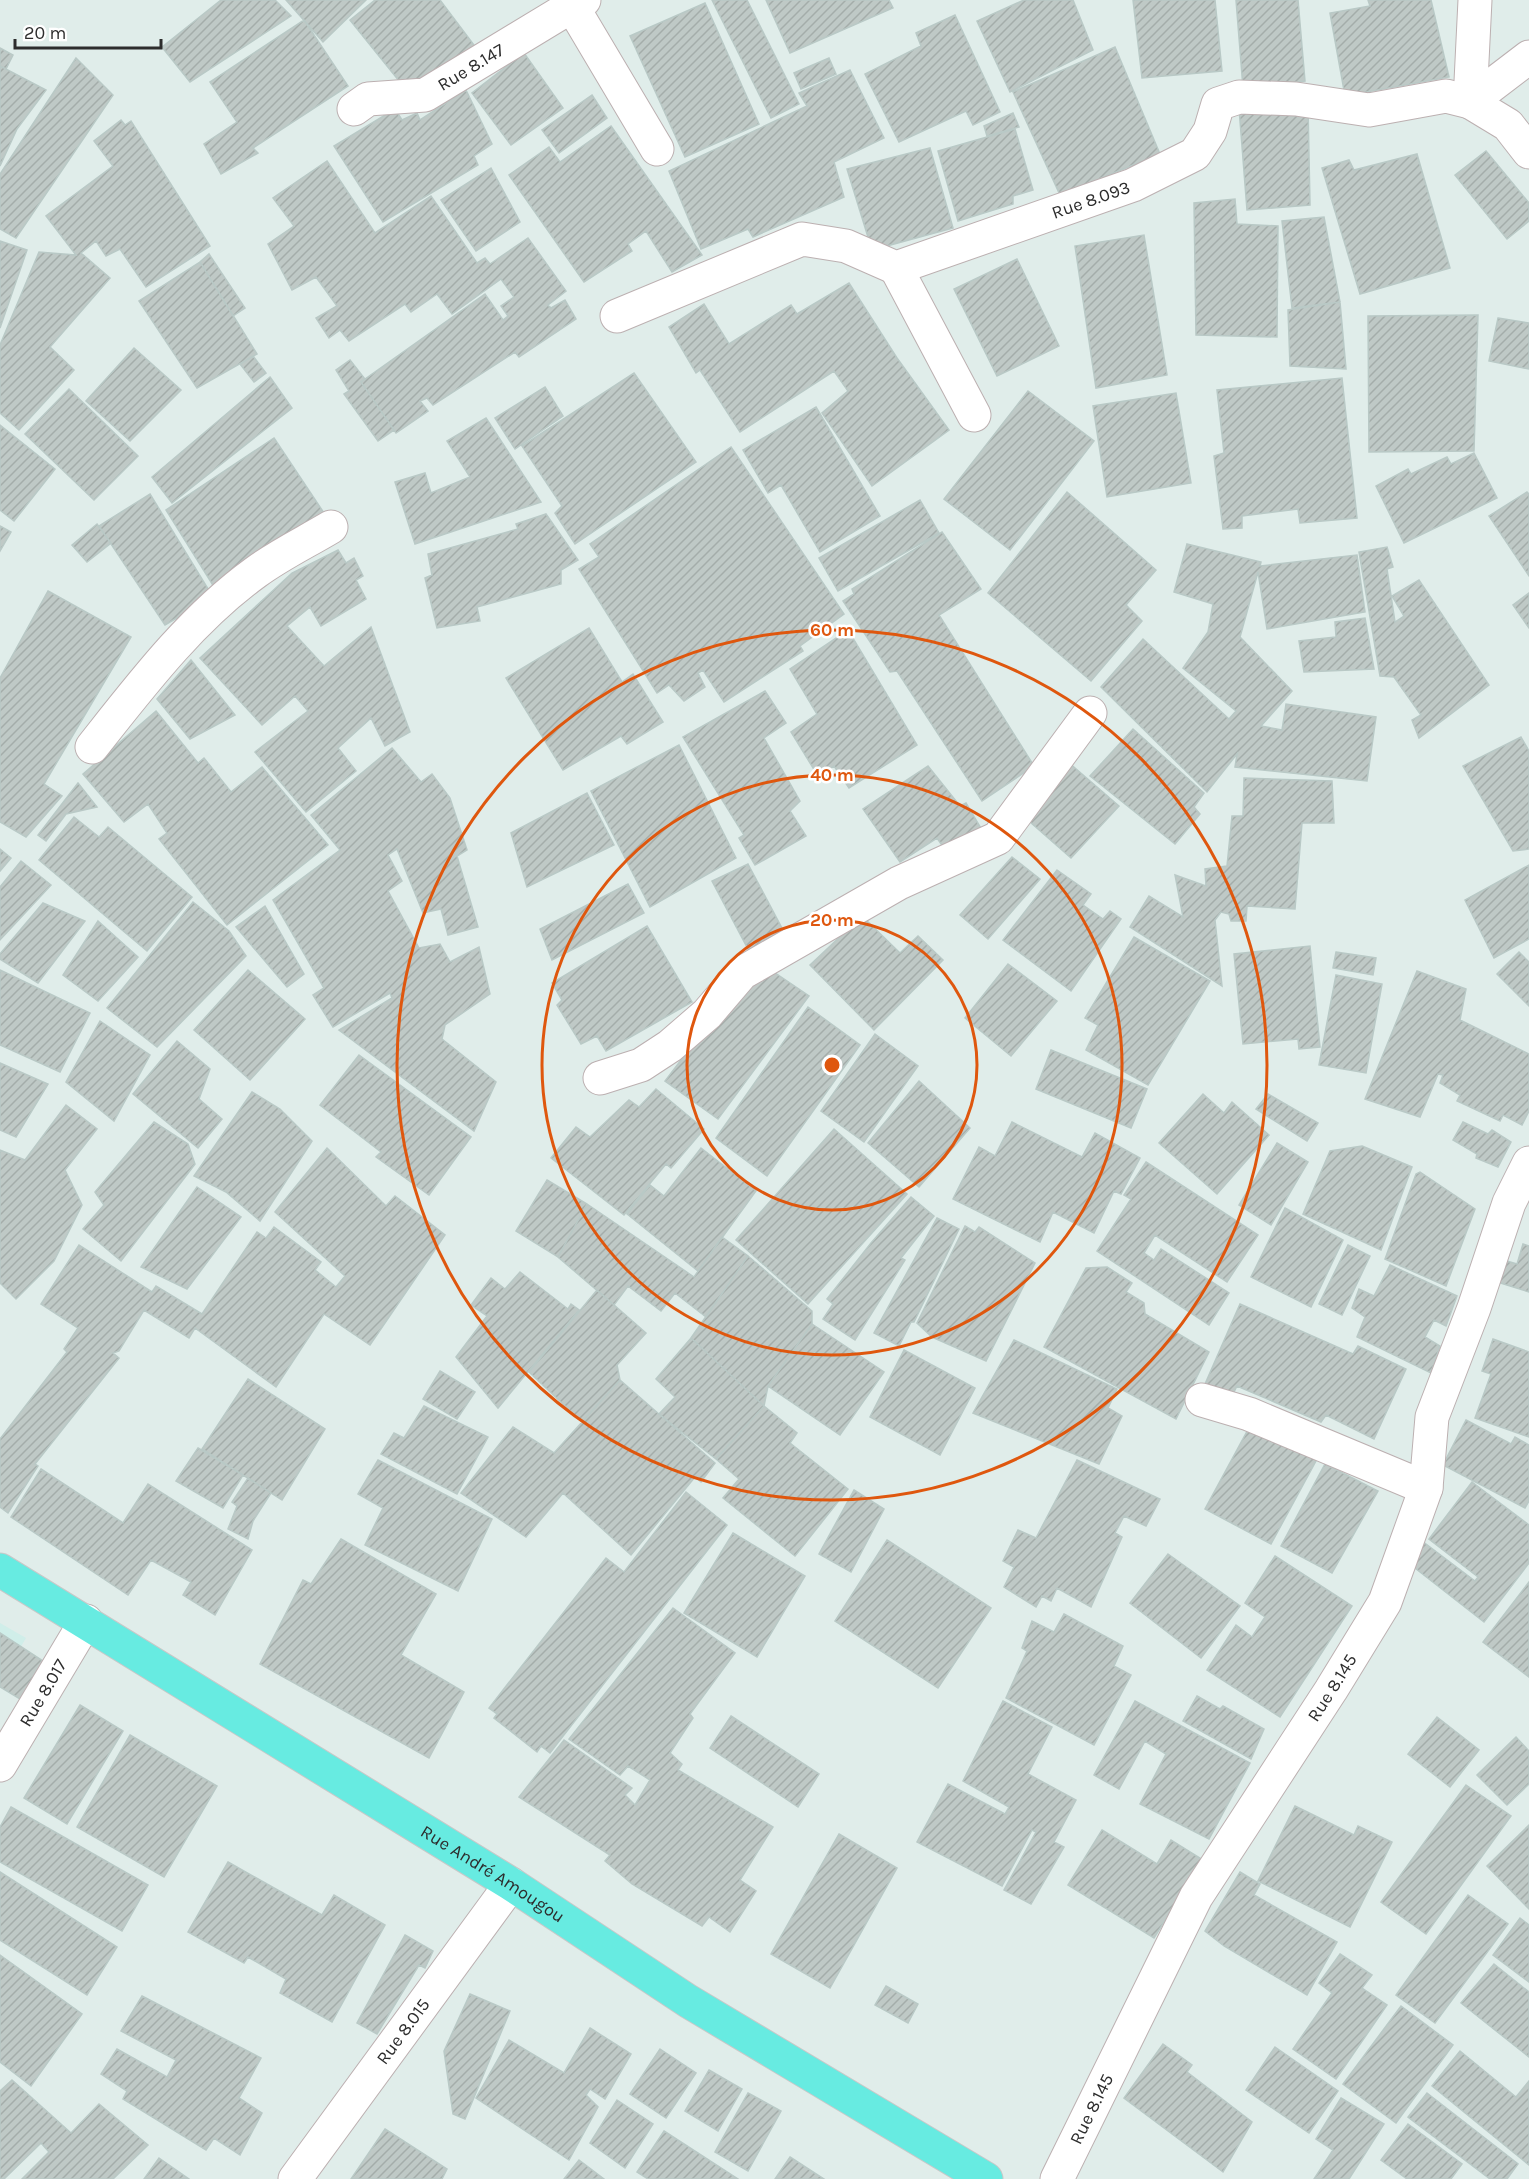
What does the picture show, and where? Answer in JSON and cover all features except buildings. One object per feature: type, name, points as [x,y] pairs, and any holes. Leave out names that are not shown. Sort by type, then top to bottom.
[{"type":"main road","name":"Rue André Amougou","points":[[0,1570],[511,1884],[688,2001],[986,2179]]},
{"type":"street","points":[[1470,102],[1475,0]]},
{"type":"street","points":[[574,2],[657,149]]},
{"type":"street","name":"Rue 8.147","points":[[354,110],[368,99],[425,94],[574,2]]},
{"type":"street","points":[[1470,102],[1529,57]]},
{"type":"street","name":"Rue 8.093","points":[[896,268],[1132,185],[1185,159],[1195,154],[1210,131],[1218,104],[1239,97],[1296,99],[1369,110],[1446,96],[1470,102],[1508,125],[1529,152]]},
{"type":"street","points":[[617,316],[802,239],[846,246],[896,268],[974,415]]},
{"type":"street","points":[[92,747],[142,685],[201,618],[256,572],[331,527]]},
{"type":"street","points":[[600,1078],[641,1065],[670,1046],[707,1014],[742,973],[899,883],[998,838],[1090,713]]},
{"type":"street","name":"Rue 8.145","points":[[1057,2179],[1196,1897],[1332,1690],[1385,1602],[1426,1488],[1432,1417],[1474,1308],[1509,1203],[1529,1163]]},
{"type":"street","points":[[1202,1400],[1249,1414],[1426,1488]]},
{"type":"street","name":"Rue 8.017","points":[[0,1765],[86,1621]]},
{"type":"street","name":"Rue 8.015","points":[[295,2179],[511,1884]]},
{"type":"shaded area","points":[[0,1623],[26,1638],[0,1682]]}]
